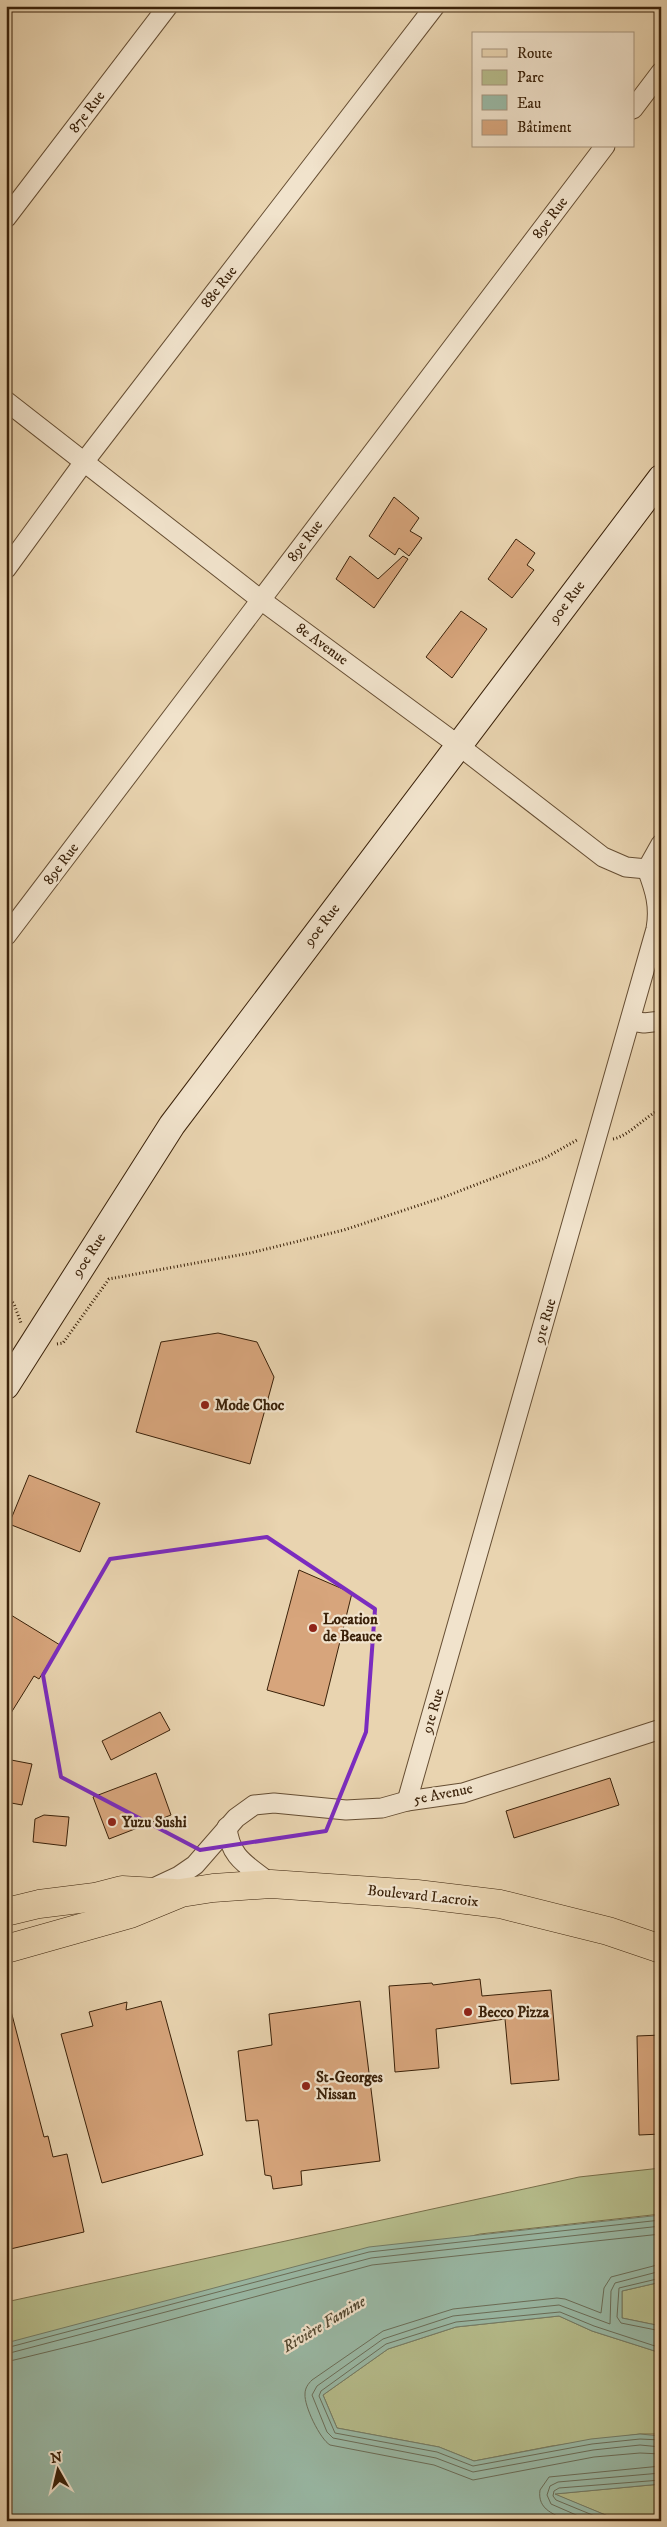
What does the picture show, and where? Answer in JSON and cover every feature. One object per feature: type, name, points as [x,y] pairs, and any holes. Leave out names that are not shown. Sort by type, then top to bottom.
[{"type":"main road","name":"Boulevard Lacroix","points":[[6,1912],[39,1904],[95,1897],[122,1890],[180,1893],[213,1888],[271,1884],[417,1894],[500,1904],[608,1931],[661,1949]]},
{"type":"main road","name":"Boulevard Lacroix","points":[[6,1949],[130,1914],[180,1893]]},
{"type":"street","name":"87e Rue","points":[[6,218],[168,6]]},
{"type":"street","name":"88e Rue","points":[[6,569],[84,462],[435,6]]},
{"type":"street","points":[[634,108],[661,72]]},
{"type":"street","name":"89e Rue","points":[[6,936],[603,148]]},
{"type":"street","name":"8e Avenue","points":[[6,401],[261,600],[458,745],[604,857],[626,867],[647,869]]},
{"type":"street","name":"90e Rue","points":[[6,1386],[172,1125],[661,478]]},
{"type":"street","points":[[647,869],[661,844]]},
{"type":"street","name":"91e Rue","points":[[407,1801],[631,1021],[659,912],[657,896],[647,869]]},
{"type":"street","points":[[631,1021],[644,1023],[661,1021]]},
{"type":"street","name":"5e Avenue","points":[[148,1890],[179,1876],[195,1865],[227,1827],[243,1811],[254,1805],[274,1803],[305,1808],[346,1810],[382,1808],[407,1801],[463,1793],[661,1729]]},
{"type":"street","points":[[227,1827],[228,1841],[234,1855],[271,1884]]},
{"type":"path","points":[[609,1140],[624,1135],[646,1116],[661,1110]]},
{"type":"path","points":[[51,1341],[60,1345],[63,1344],[109,1279],[250,1253],[344,1230],[454,1193],[545,1158],[566,1144],[584,1140]]},
{"type":"path","points":[[6,1294],[14,1304],[24,1328]]},
{"type":"highlighted area","points":[[267,1537],[375,1609],[366,1732],[326,1831],[200,1850],[61,1777],[43,1675],[110,1559]]},
{"type":"green space","points":[[661,2168],[661,2214],[480,2234],[6,2347],[6,2302],[579,2177]]},
{"type":"green space","points":[[661,2282],[661,2326],[622,2318],[622,2291]]},
{"type":"green space","points":[[559,2316],[592,2331],[661,2353],[661,2434],[640,2434],[552,2446],[474,2461],[439,2447],[337,2428],[323,2395],[388,2349],[456,2327]]},
{"type":"green space","points":[[661,2484],[661,2521],[620,2521],[554,2494]]},
{"type":"water","name":"Rivière Famine","points":[[661,2215],[661,2282],[622,2291],[622,2318],[661,2326],[661,2353],[592,2331],[559,2316],[456,2327],[388,2349],[323,2395],[337,2428],[439,2447],[474,2461],[591,2439],[640,2434],[661,2436],[661,2484],[555,2494],[620,2521],[6,2521],[6,2343],[369,2247]]},
{"type":"building","points":[[394,497],[419,518],[410,531],[422,538],[409,556],[399,548],[395,555],[369,536]]},
{"type":"building","points":[[516,539],[535,553],[527,565],[534,570],[512,598],[488,579]]},
{"type":"building","points":[[350,556],[378,579],[403,556],[408,559],[374,608],[336,579]]},
{"type":"building","points":[[461,611],[487,629],[452,678],[426,657]]},
{"type":"building","name":"Mode Choc","points":[[218,1333],[257,1342],[274,1377],[250,1464],[136,1432],[161,1342]]},
{"type":"building","points":[[29,1475],[100,1503],[80,1552],[9,1524]]},
{"type":"building","name":"Location de Beauce","points":[[299,1570],[352,1593],[324,1706],[267,1690]]},
{"type":"building","points":[[6,1612],[60,1645],[39,1679],[34,1676],[6,1721]]},
{"type":"building","points":[[160,1712],[170,1730],[111,1760],[102,1741]]},
{"type":"building","points":[[6,1759],[32,1764],[22,1805],[6,1802]]},
{"type":"building","points":[[156,1773],[171,1815],[109,1839],[93,1797]]},
{"type":"building","points":[[610,1778],[619,1805],[514,1838],[506,1811]]},
{"type":"building","points":[[44,1815],[69,1817],[66,1846],[33,1842],[35,1819]]},
{"type":"building","points":[[480,1979],[482,1996],[551,1990],[559,2080],[511,2084],[505,2019],[436,2029],[439,2068],[395,2072],[389,1986],[432,1983],[433,1985]]},
{"type":"building","points":[[161,2001],[203,2155],[102,2183],[61,2034],[93,2026],[89,2012],[127,2002],[126,2010]]},
{"type":"building","name":"St-Georges Nissan","points":[[360,2001],[380,2161],[301,2171],[302,2185],[273,2189],[271,2176],[265,2175],[258,2120],[246,2121],[238,2051],[272,2045],[269,2014]]},
{"type":"building","points":[[11,2011],[44,2137],[48,2136],[53,2157],[67,2154],[84,2232],[6,2250],[6,2012]]},
{"type":"building","points":[[661,2035],[661,2134],[639,2135],[637,2036]]},
{"type":"place","name":"Mode Choc","points":[[205,1405]]},
{"type":"place","name":"Location de Beauce","points":[[313,1628]]},
{"type":"place","name":"Yuzu Sushi","points":[[112,1822]]},
{"type":"place","name":"Becco Pizza","points":[[468,2012]]},
{"type":"place","name":"St-Georges Nissan","points":[[306,2086]]}]
